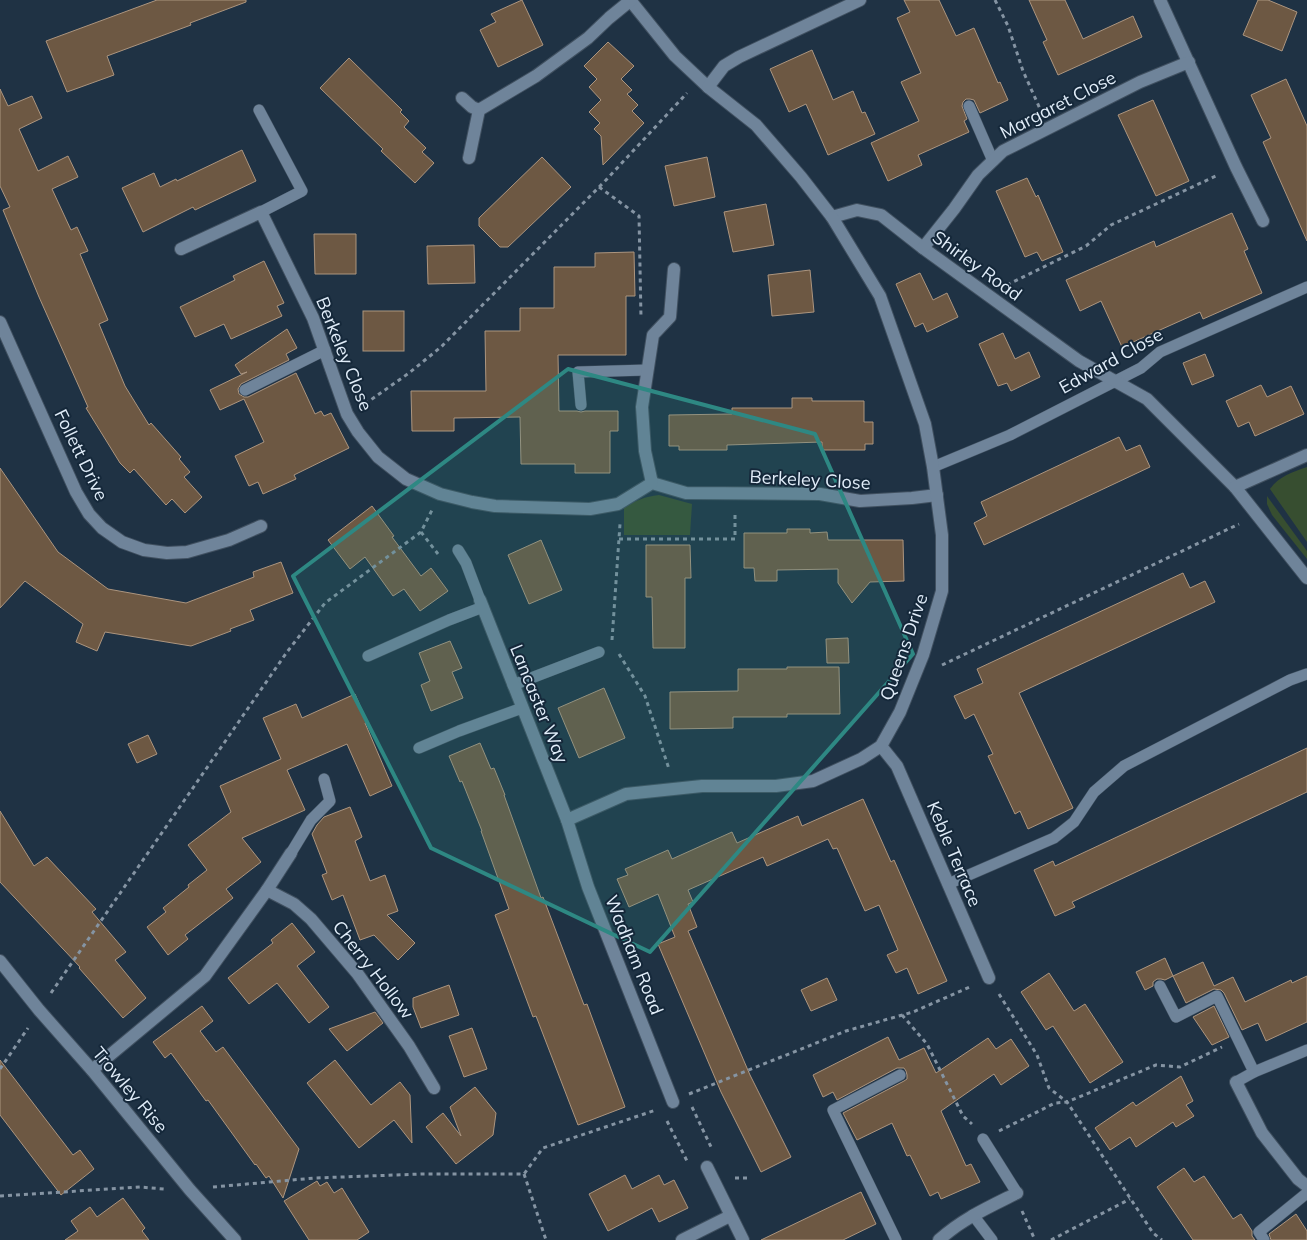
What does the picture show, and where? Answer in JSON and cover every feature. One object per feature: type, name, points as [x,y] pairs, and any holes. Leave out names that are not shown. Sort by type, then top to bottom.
[{"type":"street","points":[[470,158],[479,110],[536,76],[588,38],[630,0],[675,56],[704,83],[756,125],[802,177],[832,218]]},
{"type":"street","points":[[704,83],[724,66],[739,57],[860,0]]},
{"type":"street","points":[[1160,0],[1236,167],[1263,221]]},
{"type":"street","name":"Margaret Close","points":[[922,248],[954,209],[978,175],[1003,151],[1140,82],[1189,62]]},
{"type":"street","points":[[462,98],[472,107],[479,110]]},
{"type":"street","name":"Shirley Road","points":[[832,218],[857,210],[881,215],[922,248],[1079,362],[1147,399],[1235,487],[1307,578]]},
{"type":"street","points":[[181,249],[261,212]]},
{"type":"street","name":"Berkeley Close","points":[[261,212],[313,318],[347,414],[358,432],[378,457],[406,478],[440,494],[495,506],[590,510],[622,502],[652,483],[686,493],[820,494],[860,501],[937,495]]},
{"type":"street","name":"Queens Drive","points":[[567,820],[626,794],[702,786],[776,786],[813,781],[861,759],[881,746],[900,712],[923,655],[942,591],[942,534],[937,495],[925,424],[880,296],[832,218]]},
{"type":"street","points":[[652,483],[645,451],[642,408],[653,334],[670,317],[674,269]]},
{"type":"street","name":"Follett Drive","points":[[0,322],[76,492],[89,514],[102,528],[122,542],[144,550],[167,553],[187,552],[229,540],[261,526]]},
{"type":"street","points":[[1235,487],[1307,456]]},
{"type":"street","name":"Lancaster Way","points":[[481,604],[567,820]]},
{"type":"street","name":"Keble Terrace","points":[[881,746],[897,766],[989,978]]},
{"type":"street","name":"Wadham Road","points":[[567,820],[588,887],[673,1102]]},
{"type":"street","points":[[92,1070],[205,976],[267,890],[291,853]]},
{"type":"street","name":"Cherry Hollow","points":[[267,890],[294,904],[311,919],[357,972],[409,1046],[434,1088]]},
{"type":"street","name":"Trowley Rise","points":[[0,961],[190,1190],[235,1240]]},
{"type":"street","points":[[1236,1082],[1262,1133],[1298,1179],[1307,1186]]},
{"type":"street","points":[[707,1168],[743,1240]]},
{"type":"street","points":[[939,1240],[949,1231],[974,1215],[1017,1194]]},
{"type":"street","points":[[682,1240],[730,1216]]},
{"type":"lane","points":[[969,106],[993,161]]},
{"type":"lane","points":[[259,110],[302,191],[261,212]]},
{"type":"lane","name":"Edward Close","points":[[933,467],[1010,435],[1141,368],[1160,352],[1307,287]]},
{"type":"lane","points":[[245,390],[324,350]]},
{"type":"lane","points":[[581,406],[578,372],[648,370]]},
{"type":"lane","points":[[368,656],[481,604],[466,563],[458,550]]},
{"type":"lane","points":[[513,685],[599,652]]},
{"type":"lane","points":[[948,884],[1054,838],[1074,822],[1094,792],[1124,766],[1290,680],[1307,674]]},
{"type":"lane","points":[[419,748],[522,708]]},
{"type":"lane","points":[[291,853],[311,820],[330,801],[324,779]]},
{"type":"lane","points":[[1160,986],[1176,1018],[1217,996],[1254,1072]]},
{"type":"lane","points":[[1236,1082],[1254,1072],[1307,1050]]},
{"type":"lane","points":[[896,1240],[833,1110],[900,1076]]},
{"type":"lane","points":[[983,1139],[1017,1194]]},
{"type":"lane","points":[[1264,1240],[1259,1232],[1307,1193]]},
{"type":"lane","points":[[974,1215],[992,1240]]},
{"type":"path","points":[[995,0],[1008,26],[1023,71],[1049,128]]},
{"type":"path","points":[[347,414],[370,401],[441,347],[704,83]]},
{"type":"path","points":[[987,295],[1086,246],[1111,225],[1236,167]]},
{"type":"path","points":[[599,187],[639,216],[641,326]]},
{"type":"path","points":[[0,1069],[287,652],[325,603],[421,532],[440,494]]},
{"type":"path","points":[[619,539],[735,539],[735,494]]},
{"type":"path","points":[[612,644],[622,502]]},
{"type":"path","points":[[914,678],[1258,516]]},
{"type":"path","points":[[617,652],[645,696],[675,789]]},
{"type":"path","points":[[686,1096],[846,1031],[913,1012],[989,978],[1037,1055],[1049,1088],[1068,1102],[1152,1233],[1162,1240]]},
{"type":"path","points":[[902,1015],[927,1044],[963,1116],[976,1127],[983,1139],[1055,1103],[1068,1102],[1156,1066],[1180,1067],[1238,1039]]},
{"type":"path","points":[[689,1102],[714,1153]]},
{"type":"path","points":[[524,1174],[543,1148],[661,1108]]},
{"type":"path","points":[[664,1114],[689,1166]]},
{"type":"path","points":[[0,1196],[140,1187],[190,1190],[224,1185],[316,1178],[422,1174],[524,1174]]},
{"type":"path","points":[[524,1174],[546,1240]]},
{"type":"path","points":[[1017,1194],[1035,1240]]},
{"type":"path","points":[[1051,1240],[1130,1199]]},
{"type":"highlighted area","points":[[568,369],[815,434],[913,654],[650,952],[431,848],[293,576]]},
{"type":"green space","points":[[1307,467],[1307,542],[1270,489],[1282,478]]},
{"type":"green space","points":[[659,495],[692,504],[690,535],[624,535],[624,507],[641,499]]},
{"type":"green space","points":[[1267,496],[1307,551],[1307,559],[1272,515],[1267,504]]},
{"type":"building","points":[[157,0],[246,0],[246,2],[190,23],[191,25],[107,56],[114,75],[67,92],[46,41]]},
{"type":"building","points":[[522,0],[543,45],[498,67],[480,30],[496,22],[491,14]]},
{"type":"building","points":[[904,0],[939,0],[956,36],[974,28],[998,83],[1000,82],[1008,100],[980,113],[974,100],[966,99],[962,106],[967,119],[964,121],[969,132],[918,155],[922,165],[888,181],[871,143],[919,121],[901,82],[921,73],[897,18],[910,12]]},
{"type":"building","points":[[1029,0],[1065,0],[1083,39],[1133,16],[1142,37],[1058,75],[1043,42],[1047,40]]},
{"type":"building","points":[[1258,0],[1268,0],[1297,12],[1282,51],[1243,35]]},
{"type":"building","points":[[608,42],[634,66],[621,79],[632,90],[627,94],[638,105],[632,111],[644,123],[603,165],[601,136],[594,129],[600,123],[589,112],[601,100],[589,87],[597,79],[584,66]]},
{"type":"building","points":[[812,50],[833,100],[853,91],[862,113],[865,112],[875,134],[828,155],[806,104],[789,112],[770,69]]},
{"type":"building","points":[[349,58],[402,110],[400,112],[409,121],[404,127],[426,148],[422,152],[434,163],[415,183],[320,88]]},
{"type":"building","points":[[1286,79],[1307,126],[1307,241],[1263,142],[1271,138],[1251,95]]},
{"type":"building","points":[[0,89],[8,106],[32,96],[42,118],[19,129],[38,171],[68,156],[78,177],[52,189],[71,230],[77,227],[88,251],[80,254],[108,320],[99,324],[125,386],[149,425],[151,423],[181,457],[179,459],[190,472],[184,477],[202,497],[185,513],[172,499],[166,505],[134,469],[130,473],[120,463],[86,408],[88,407],[3,210],[10,207],[0,186]]},
{"type":"building","points":[[1153,100],[1189,181],[1156,196],[1118,115]]},
{"type":"building","points":[[242,150],[256,181],[195,210],[193,207],[143,232],[122,188],[154,173],[160,187],[176,179],[177,181]]},
{"type":"building","points":[[542,157],[571,187],[508,247],[500,247],[479,226],[479,218]]},
{"type":"building","points":[[707,157],[715,197],[674,206],[665,166]]},
{"type":"building","points":[[1027,178],[1036,197],[1038,195],[1063,252],[1042,261],[1037,252],[1025,257],[996,191]]},
{"type":"building","points":[[766,204],[774,245],[733,252],[724,212]]},
{"type":"building","points":[[1232,213],[1248,249],[1244,251],[1262,293],[1203,319],[1200,312],[1122,347],[1101,301],[1080,311],[1066,280],[1154,241],[1156,247]]},
{"type":"building","points":[[314,234],[356,234],[356,274],[315,274]]},
{"type":"building","points":[[474,245],[475,283],[428,284],[427,246]]},
{"type":"building","points":[[634,252],[635,296],[626,296],[626,355],[558,355],[559,411],[618,411],[618,431],[610,431],[610,473],[575,473],[575,464],[521,464],[520,417],[454,418],[454,431],[412,431],[411,391],[486,391],[485,331],[520,331],[520,308],[554,308],[554,267],[595,267],[595,253]]},
{"type":"building","points":[[264,261],[284,303],[277,306],[282,316],[231,339],[224,324],[195,337],[180,307],[235,280],[233,276]]},
{"type":"building","points":[[810,270],[814,312],[772,316],[768,275]]},
{"type":"building","points":[[920,273],[933,300],[947,293],[958,317],[927,332],[923,323],[915,327],[896,284]]},
{"type":"building","points":[[363,311],[404,311],[404,351],[363,351]]},
{"type":"building","points":[[287,329],[297,348],[286,354],[289,360],[241,384],[238,389],[239,394],[248,397],[296,373],[315,414],[321,411],[324,416],[331,413],[349,448],[294,475],[296,479],[263,494],[258,482],[249,486],[235,456],[264,442],[244,399],[220,410],[210,390],[247,372],[241,374],[235,365]]},
{"type":"building","points":[[1003,333],[1015,359],[1029,352],[1040,377],[1011,391],[1007,383],[998,386],[979,344]]},
{"type":"building","points":[[1205,354],[1214,376],[1192,385],[1183,363]]},
{"type":"building","points":[[1261,385],[1267,397],[1291,386],[1304,414],[1255,436],[1249,422],[1238,427],[1226,401]]},
{"type":"building","points":[[792,398],[812,398],[812,401],[864,401],[864,422],[873,422],[873,444],[865,444],[865,450],[822,450],[822,442],[727,445],[727,450],[679,450],[679,446],[669,446],[669,415],[732,414],[732,408],[792,408]]},
{"type":"building","points":[[1119,437],[1126,451],[1140,445],[1150,467],[984,545],[974,523],[987,516],[981,502]]},
{"type":"building","points":[[0,468],[58,552],[108,589],[186,603],[254,577],[253,572],[281,562],[293,593],[250,610],[254,620],[191,646],[105,632],[97,651],[76,642],[83,624],[25,581],[0,608]]},
{"type":"building","points":[[372,506],[421,576],[431,568],[448,591],[420,611],[404,589],[393,596],[365,557],[350,569],[328,540]]},
{"type":"building","points":[[787,529],[810,529],[810,533],[827,532],[828,540],[903,540],[904,581],[870,582],[852,603],[838,583],[838,569],[777,570],[777,581],[755,581],[754,568],[744,568],[744,533],[787,533]]},
{"type":"building","points":[[541,540],[562,590],[529,604],[508,555]]},
{"type":"building","points":[[646,545],[690,545],[691,578],[685,578],[685,648],[653,648],[652,597],[646,597]]},
{"type":"building","points":[[1183,573],[1190,588],[1205,581],[1215,602],[1019,693],[1073,808],[1028,829],[1020,811],[1015,814],[988,756],[993,754],[974,714],[965,719],[954,696],[983,683],[977,669]]},
{"type":"building","points":[[848,638],[849,663],[827,663],[826,639]]},
{"type":"building","points":[[450,641],[462,668],[452,672],[463,698],[431,711],[421,685],[430,681],[419,653]]},
{"type":"building","points":[[787,667],[839,667],[840,714],[787,714],[787,717],[733,717],[733,728],[670,729],[670,692],[738,691],[738,669],[787,669]]},
{"type":"building","points":[[604,688],[625,738],[579,758],[558,708]]},
{"type":"building","points":[[355,694],[367,722],[365,723],[392,786],[370,796],[347,744],[287,770],[305,810],[242,838],[261,862],[226,889],[233,898],[185,935],[188,939],[168,955],[147,927],[166,912],[163,908],[207,870],[188,845],[231,812],[220,786],[281,759],[263,718],[296,704],[302,718]]},
{"type":"building","points":[[148,735],[157,754],[137,763],[128,744]]},
{"type":"building","points":[[480,743],[491,769],[494,768],[505,795],[541,898],[543,897],[584,1005],[587,1004],[625,1107],[578,1125],[536,1016],[533,1017],[495,915],[509,909],[482,831],[462,781],[460,782],[449,756]]},
{"type":"building","points":[[1307,748],[1307,792],[1072,902],[1075,907],[1055,916],[1034,870],[1053,861],[1055,866]]},
{"type":"building","points":[[863,799],[891,862],[894,860],[947,981],[918,994],[907,968],[896,973],[887,955],[898,950],[879,905],[865,911],[837,848],[833,849],[828,839],[767,866],[763,857],[688,890],[693,902],[688,904],[697,927],[688,931],[750,1075],[791,1157],[761,1172],[721,1092],[658,944],[675,937],[658,894],[629,907],[617,879],[628,875],[625,869],[668,850],[672,859],[732,832],[737,843],[798,816],[802,826]]},
{"type":"building","points":[[350,807],[362,837],[355,841],[370,881],[385,875],[398,911],[387,915],[415,943],[398,960],[374,935],[360,940],[343,895],[332,900],[322,875],[327,873],[312,834],[324,817]]},
{"type":"building","points":[[0,811],[34,866],[47,857],[96,909],[92,912],[126,952],[115,960],[146,998],[123,1018],[80,967],[0,882]]},
{"type":"building","points":[[292,923],[315,952],[297,966],[329,1007],[309,1023],[277,983],[249,1004],[228,978],[273,943],[271,940]]},
{"type":"building","points":[[1165,958],[1173,976],[1165,980],[1157,979],[1153,982],[1153,986],[1145,990],[1136,972]]},
{"type":"building","points":[[1203,962],[1214,986],[1233,977],[1245,1002],[1291,980],[1292,983],[1307,976],[1307,1022],[1266,1041],[1258,1023],[1242,1030],[1221,990],[1214,989],[1186,1003],[1173,976]]},
{"type":"building","points":[[1049,973],[1074,1011],[1085,1004],[1123,1062],[1090,1083],[1053,1026],[1046,1030],[1021,992]]},
{"type":"building","points":[[827,978],[837,1000],[811,1011],[801,990]]},
{"type":"building","points":[[449,985],[459,1015],[421,1028],[413,1007],[413,998]]},
{"type":"building","points":[[202,1006],[213,1021],[200,1031],[216,1052],[223,1047],[299,1149],[283,1198],[269,1176],[266,1178],[255,1165],[171,1053],[165,1058],[153,1042]]},
{"type":"building","points":[[1214,1006],[1229,1037],[1212,1045],[1193,1017]]},
{"type":"building","points":[[375,1012],[383,1023],[347,1051],[329,1029]]},
{"type":"building","points":[[472,1028],[487,1069],[464,1077],[449,1036]]},
{"type":"building","points":[[888,1037],[899,1060],[924,1048],[936,1073],[988,1038],[996,1049],[1011,1039],[1029,1066],[1001,1085],[994,1074],[941,1111],[966,1166],[971,1164],[980,1182],[941,1199],[938,1192],[930,1196],[910,1155],[907,1156],[892,1123],[857,1140],[843,1113],[907,1079],[904,1068],[897,1068],[837,1100],[833,1092],[823,1097],[813,1075]]},
{"type":"building","points":[[0,1060],[73,1155],[80,1150],[94,1169],[61,1195],[0,1115]]},
{"type":"building","points":[[335,1060],[371,1105],[400,1082],[410,1095],[412,1143],[394,1120],[359,1148],[307,1083]]},
{"type":"building","points":[[1181,1076],[1193,1101],[1186,1105],[1194,1116],[1176,1127],[1173,1122],[1136,1147],[1130,1137],[1110,1150],[1095,1128],[1133,1102],[1136,1106]]},
{"type":"building","points":[[475,1087],[496,1113],[493,1135],[456,1164],[426,1127],[443,1113],[461,1136],[450,1107]]},
{"type":"building","points":[[1184,1168],[1194,1182],[1204,1176],[1233,1219],[1241,1214],[1252,1231],[1252,1236],[1255,1240],[1193,1240],[1157,1187]]},
{"type":"building","points":[[625,1175],[632,1189],[659,1175],[664,1185],[674,1180],[688,1208],[659,1222],[652,1208],[608,1231],[589,1194]]},
{"type":"building","points":[[317,1181],[320,1186],[327,1182],[334,1193],[342,1188],[369,1232],[357,1240],[309,1240],[284,1201]]},
{"type":"building","points":[[861,1192],[876,1224],[843,1240],[761,1240]]},
{"type":"building","points":[[123,1198],[145,1228],[142,1231],[149,1240],[65,1240],[78,1231],[71,1221],[90,1207],[97,1217]]},
{"type":"building","points":[[1296,1214],[1307,1231],[1307,1240],[1271,1240],[1269,1234]]}]
